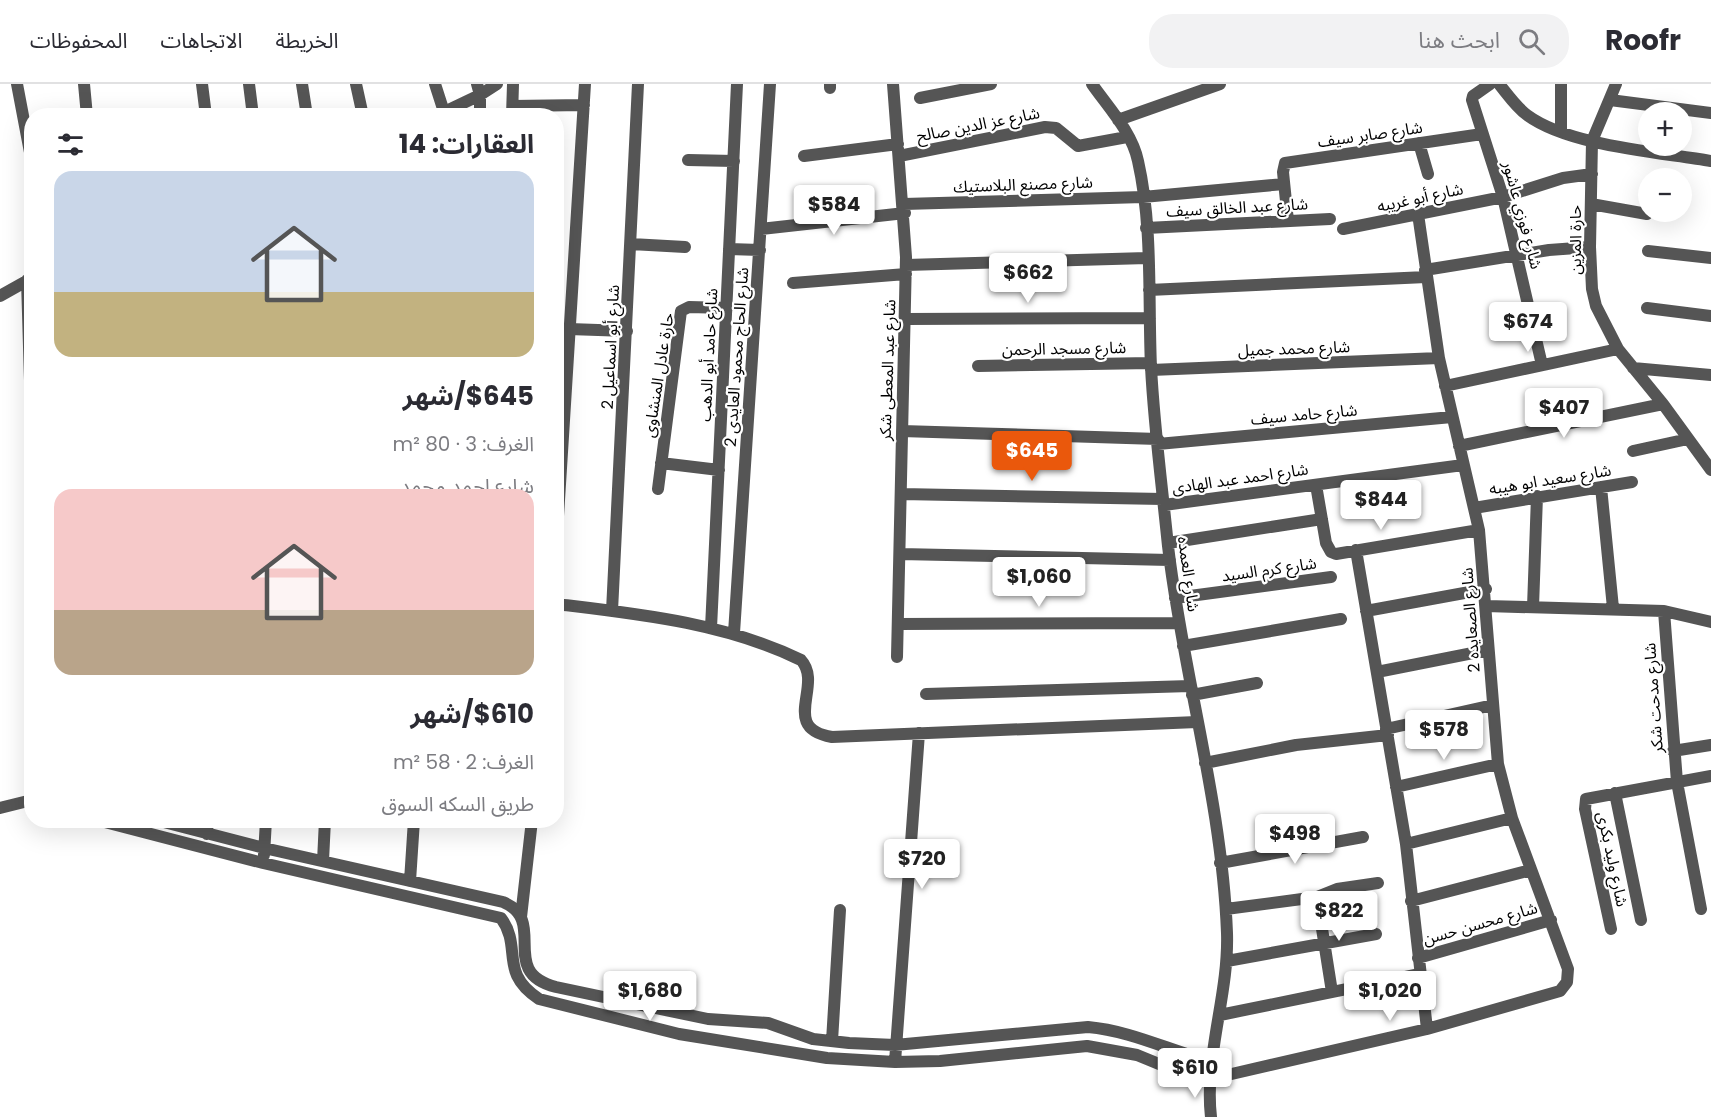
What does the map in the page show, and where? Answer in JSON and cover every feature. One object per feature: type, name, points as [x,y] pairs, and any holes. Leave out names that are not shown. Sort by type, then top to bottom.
[{"type":"street","points":[[16,84],[24,124]]},
{"type":"street","points":[[84,84],[86,108]]},
{"type":"street","points":[[201,84],[205,108]]},
{"type":"street","points":[[249,84],[252,108]]},
{"type":"street","points":[[302,84],[306,108]]},
{"type":"street","points":[[356,84],[361,108]]},
{"type":"street","points":[[435,84],[439,108]]},
{"type":"street","points":[[450,108],[478,90],[497,84]]},
{"type":"street","points":[[512,108],[513,84]]},
{"type":"street","points":[[564,404],[585,84]]},
{"type":"street","name":"شارع أبو اسماعيل 2","points":[[612,611],[638,84]]},
{"type":"street","name":"شارع حامد أبو الدهب","points":[[711,628],[737,84]]},
{"type":"street","name":"شارع الحاج محمود العايدى 2","points":[[734,633],[770,84]]},
{"type":"street","name":"شارع عبد المعطى شكر","points":[[893,84],[904,209],[906,270],[897,657]]},
{"type":"street","points":[[920,98],[991,84]]},
{"type":"street","name":"شارع العمده","points":[[1092,84],[1119,120],[1139,162],[1146,228],[1151,367],[1168,543],[1179,623],[1205,763],[1226,909],[1227,961],[1210,1079],[1211,1117]]},
{"type":"street","points":[[1119,120],[1221,84]]},
{"type":"street","name":"شارع فوزي عاشور","points":[[1490,84],[1472,98],[1518,254],[1542,365]]},
{"type":"street","points":[[1499,84],[1529,116],[1561,130],[1593,141],[1711,161]]},
{"type":"street","points":[[1561,84],[1561,130]]},
{"type":"street","name":"حارة المزين","points":[[1616,84],[1593,141],[1590,247],[1592,289],[1596,306],[1618,350],[1663,404],[1711,471]]},
{"type":"street","points":[[478,90],[479,108]]},
{"type":"street","points":[[1610,100],[1711,113]]},
{"type":"street","points":[[548,108],[584,105]]},
{"type":"street","name":"شارع عز الدين صالح","points":[[804,156],[899,150],[1045,127],[1056,128],[1078,146],[1127,137]]},
{"type":"street","name":"شارع صابر سيف","points":[[1288,221],[1283,168],[1285,163],[1482,134]]},
{"type":"street","points":[[1419,143],[1428,174]]},
{"type":"street","points":[[688,160],[734,161]]},
{"type":"street","name":"شارع أبو غريبه","points":[[1343,230],[1503,197],[1563,178],[1592,174]]},
{"type":"street","points":[[1143,197],[1284,184]]},
{"type":"street","name":"شارع مصنع البلاستيك","points":[[761,229],[904,209],[1143,197]]},
{"type":"street","points":[[1591,204],[1638,212]]},
{"type":"street","name":"شارع الصعايده 2","points":[[1210,1079],[1427,1029],[1560,991],[1567,982],[1568,969],[1564,955],[1512,818],[1498,764],[1488,650],[1486,589],[1479,530],[1439,358],[1418,214]]},
{"type":"street","name":"شارع عبد الخالق سيف","points":[[1146,228],[1330,219]]},
{"type":"street","points":[[631,243],[685,247]]},
{"type":"street","points":[[1149,290],[1425,274],[1518,254],[1590,247]]},
{"type":"street","points":[[729,249],[760,250]]},
{"type":"street","points":[[1648,251],[1711,258]]},
{"type":"street","points":[[793,283],[906,270],[1147,258]]},
{"type":"street","points":[[0,296],[24,282]]},
{"type":"street","name":"حارة عادل المنشاوى","points":[[658,489],[681,311],[688,307],[727,308]]},
{"type":"street","points":[[1647,308],[1711,316]]},
{"type":"street","points":[[906,319],[1150,318]]},
{"type":"street","points":[[569,328],[627,331]]},
{"type":"street","points":[[1445,386],[1618,350]]},
{"type":"street","name":"شارع محمد جميل","points":[[1151,367],[1439,358]]},
{"type":"street","name":"شارع مسجد الرحمن","points":[[978,366],[1151,367]]},
{"type":"street","points":[[1633,368],[1711,375]]},
{"type":"street","points":[[1459,446],[1663,404]]},
{"type":"street","name":"شارع حامد سيف","points":[[902,431],[1158,441],[1452,417]]},
{"type":"street","points":[[1633,451],[1688,439]]},
{"type":"street","points":[[662,464],[719,470]]},
{"type":"street","name":"شارع احمد عبد الهادى","points":[[901,494],[1164,502],[1463,465]]},
{"type":"street","name":"شارع سعيد ابو هيبه","points":[[1474,508],[1632,482]]},
{"type":"street","points":[[1316,485],[1326,543],[1331,552],[1479,530]]},
{"type":"street","points":[[1601,487],[1613,609]]},
{"type":"street","points":[[1533,607],[1537,496]]},
{"type":"street","points":[[1168,543],[1322,519]]},
{"type":"street","points":[[1356,550],[1406,844],[1427,1029]]},
{"type":"street","points":[[900,554],[1170,560]]},
{"type":"street","name":"شارع كرم السيد","points":[[1175,598],[1331,577]]},
{"type":"street","points":[[1366,611],[1486,589]]},
{"type":"street","points":[[564,605],[612,611],[734,633],[792,655],[805,664],[808,673],[804,717],[809,728],[818,735],[832,737],[1197,722]]},
{"type":"street","points":[[1486,606],[1664,611],[1711,622]]},
{"type":"street","name":"شارع مدحت شكر","points":[[1664,611],[1673,751],[1701,909]]},
{"type":"street","points":[[1183,646],[1341,619]]},
{"type":"street","points":[[899,624],[1179,623]]},
{"type":"street","points":[[1377,672],[1488,650]]},
{"type":"street","points":[[926,694],[1191,691],[1257,683]]},
{"type":"street","points":[[1205,763],[1296,745],[1387,732],[1493,705]]},
{"type":"street","points":[[895,1062],[919,734]]},
{"type":"street","points":[[1673,751],[1711,745]]},
{"type":"street","points":[[1396,787],[1498,764]]},
{"type":"street","points":[[1641,920],[1615,793],[1711,776]]},
{"type":"street","name":"شارع وليد بكرى","points":[[1611,929],[1585,802],[1589,798],[1615,793]]},
{"type":"street","points":[[0,808],[24,802]]},
{"type":"street","points":[[1406,844],[1512,818]]},
{"type":"street","points":[[128,828],[263,863],[501,918],[508,928],[514,974],[520,984],[539,999],[679,1034],[827,1058],[895,1062],[940,1061],[1088,1046],[1137,1055],[1176,1071],[1210,1079]]},
{"type":"street","points":[[185,828],[504,902],[511,905],[521,917]]},
{"type":"street","points":[[207,828],[207,834]]},
{"type":"street","points":[[263,863],[265,828]]},
{"type":"street","points":[[323,861],[325,828]]},
{"type":"street","points":[[410,881],[413,828]]},
{"type":"street","points":[[531,828],[521,917],[526,965],[530,974],[547,985],[708,1019],[768,1023],[813,1039],[895,1045],[1088,1027],[1128,1033],[1213,1062]]},
{"type":"street","points":[[1220,864],[1364,837]]},
{"type":"street","points":[[1411,901],[1531,870]]},
{"type":"street","points":[[1226,909],[1317,897],[1337,888],[1378,883]]},
{"type":"street","points":[[1317,897],[1332,992]]},
{"type":"street","points":[[832,1041],[840,910]]},
{"type":"street","name":"شارع محسن حسن","points":[[1418,958],[1551,920]]},
{"type":"street","points":[[1227,961],[1376,934]]},
{"type":"street","points":[[514,974],[526,965]]},
{"type":"street","points":[[1220,1015],[1420,974]]},
{"type":"street","points":[[612,999],[612,1017]]}]
